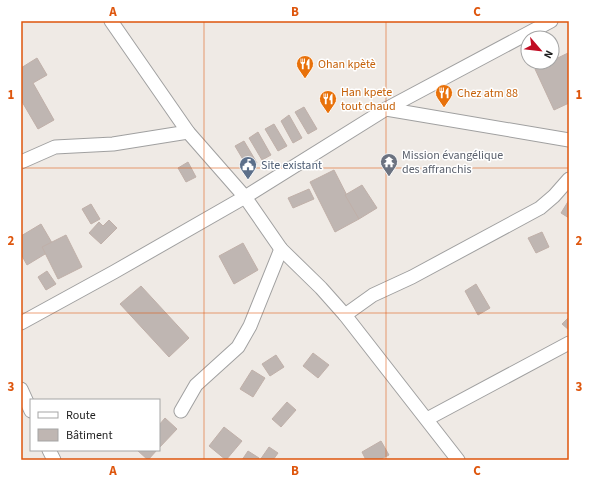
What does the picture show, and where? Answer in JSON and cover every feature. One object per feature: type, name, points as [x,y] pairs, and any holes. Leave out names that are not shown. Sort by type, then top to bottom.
[{"type":"street","points":[[111,21],[188,132],[245,197],[281,249],[321,288],[344,315],[458,460]]},
{"type":"street","points":[[21,323],[245,197],[386,109],[551,21]]},
{"type":"street","points":[[386,109],[569,140]]},
{"type":"street","points":[[21,162],[55,147],[113,144],[188,132]]},
{"type":"street","points":[[344,315],[373,295],[412,277],[540,208],[554,196],[569,179]]},
{"type":"street","points":[[181,411],[196,386],[238,347],[250,326],[281,249]]},
{"type":"street","points":[[427,419],[569,344]]},
{"type":"street","points":[[21,389],[30,409]]},
{"type":"street","points":[[50,451],[54,460]]},
{"type":"building","points":[[568,53],[569,103],[554,110],[535,70],[560,70],[560,57]]},
{"type":"building","points":[[37,58],[47,75],[33,83],[54,120],[38,129],[21,100],[21,68]]},
{"type":"building","points":[[304,107],[317,129],[308,134],[295,112]]},
{"type":"building","points":[[289,115],[302,138],[293,143],[281,121]]},
{"type":"building","points":[[274,124],[287,146],[278,151],[265,129]]},
{"type":"building","points":[[258,132],[271,155],[262,160],[249,138]]},
{"type":"building","points":[[244,141],[257,163],[248,168],[235,146]]},
{"type":"building","points":[[188,162],[196,177],[186,182],[178,168]]},
{"type":"building","points":[[334,170],[359,219],[335,232],[310,182]]},
{"type":"building","points":[[362,185],[377,208],[359,219],[345,195]]},
{"type":"building","points":[[309,189],[314,199],[293,208],[288,198]]},
{"type":"building","points":[[569,200],[569,218],[561,213]]},
{"type":"building","points":[[91,204],[100,219],[91,224],[82,209]]},
{"type":"building","points":[[109,220],[117,228],[101,244],[89,233],[99,222],[103,226]]},
{"type":"building","points":[[41,224],[55,248],[27,265],[21,254],[21,236]]},
{"type":"building","points":[[542,232],[549,247],[536,253],[528,238]]},
{"type":"building","points":[[66,235],[82,267],[58,279],[42,247]]},
{"type":"building","points":[[243,243],[258,270],[234,284],[219,256]]},
{"type":"building","points":[[47,271],[56,284],[46,290],[38,277]]},
{"type":"building","points":[[476,284],[490,308],[478,315],[465,291]]},
{"type":"building","points":[[141,286],[189,338],[169,357],[120,304]]},
{"type":"building","points":[[569,317],[569,330],[562,324]]},
{"type":"building","points":[[313,353],[329,365],[318,378],[303,366]]},
{"type":"building","points":[[276,355],[284,367],[270,376],[262,364]]},
{"type":"building","points":[[252,370],[265,378],[253,397],[240,389]]},
{"type":"building","points":[[287,402],[296,410],[281,427],[272,419]]},
{"type":"building","points":[[165,418],[177,429],[160,447],[160,424]]},
{"type":"building","points":[[224,427],[242,441],[226,460],[209,446]]},
{"type":"building","points":[[381,441],[389,455],[379,460],[366,460],[362,452]]},
{"type":"building","points":[[269,447],[278,453],[273,460],[260,460]]},
{"type":"building","points":[[138,451],[156,451],[148,460]]},
{"type":"building","points":[[248,451],[259,458],[258,460],[242,460]]},
{"type":"place","name":"Ohan kpètè","points":[[305,79]]},
{"type":"place","name":"Chez atm 88","points":[[444,108]]},
{"type":"place","name":"Han kpete tout chaud","points":[[328,114]]},
{"type":"place","name":"Mission évangélique des affranchis","points":[[389,177]]},
{"type":"place","name":"Site existant","points":[[248,180]]}]
